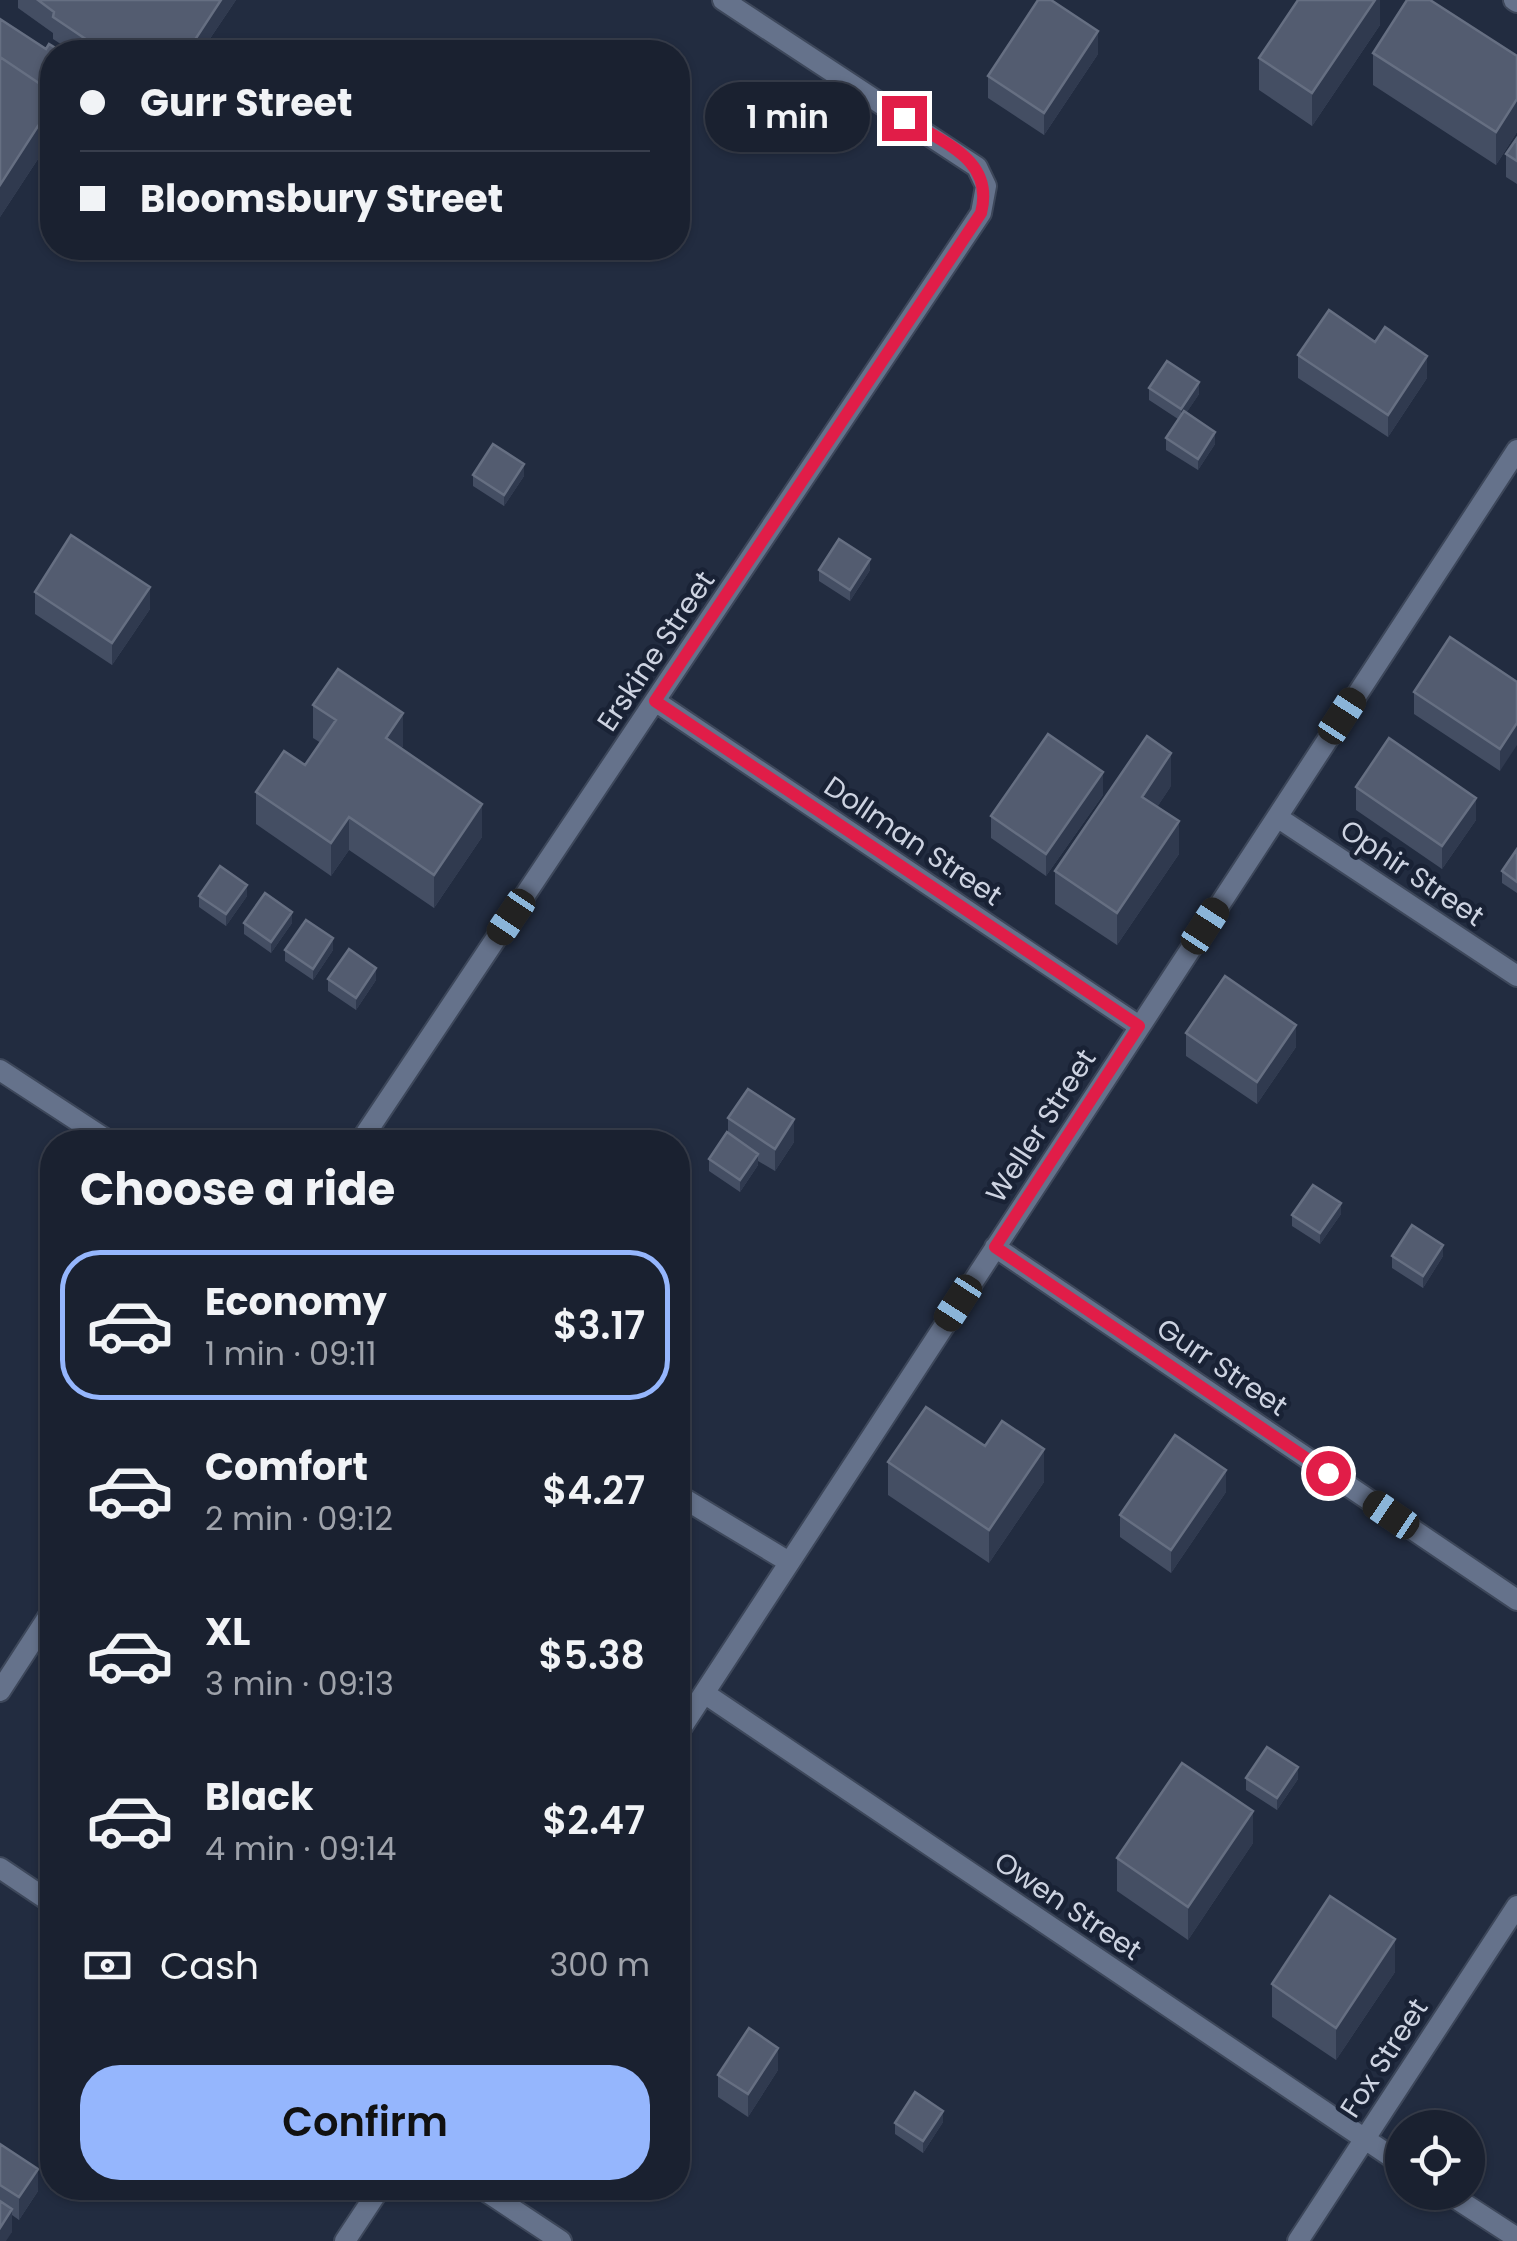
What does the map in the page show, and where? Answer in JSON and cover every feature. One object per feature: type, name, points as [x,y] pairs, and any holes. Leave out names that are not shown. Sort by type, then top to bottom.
[{"type":"street","name":"Erskine Street","points":[[368,1130],[981,213],[986,186],[977,167],[965,157],[723,0]]},
{"type":"street","name":"Weller Street","points":[[690,1715],[1517,450]]},
{"type":"street","name":"Dollman Street","points":[[655,701],[1139,1026]]},
{"type":"street","name":"Ophir Street","points":[[1277,816],[1517,976]]},
{"type":"street","points":[[0,1070],[92,1130]]},
{"type":"street","name":"Gurr Street","points":[[995,1247],[1517,1600]]},
{"type":"street","points":[[690,1502],[789,1562]]},
{"type":"street","points":[[0,1691],[40,1629]]},
{"type":"street","name":"Owen Street","points":[[704,1693],[1385,2153]]},
{"type":"street","points":[[2,1873],[40,1896]]},
{"type":"street","name":"Fox Street","points":[[1298,2241],[1517,1906]]},
{"type":"street","points":[[345,2241],[372,2200]]},
{"type":"street","points":[[499,2200],[561,2241]]},
{"type":"street","points":[[1474,2210],[1517,2238]]},
{"type":"building","points":[[38,0],[221,0],[195,40],[87,40],[53,17],[54,12]]},
{"type":"building","points":[[1038,0],[1051,0],[1098,31],[1044,113],[988,76]]},
{"type":"building","points":[[1298,0],[1375,0],[1312,93],[1259,58]]},
{"type":"building","points":[[1407,0],[1430,0],[1517,56],[1517,99],[1496,132],[1373,53]]},
{"type":"building","points":[[0,19],[40,45],[40,84],[0,57]]},
{"type":"building","points":[[0,57],[40,84],[40,127],[0,185]]},
{"type":"building","points":[[1517,138],[1517,161],[1506,154]]},
{"type":"building","points":[[1329,310],[1375,342],[1385,327],[1427,356],[1388,415],[1298,355]]},
{"type":"building","points":[[1167,361],[1199,382],[1181,409],[1149,388]]},
{"type":"building","points":[[1184,411],[1215,432],[1198,459],[1166,438]]},
{"type":"building","points":[[493,444],[524,464],[504,495],[473,475]]},
{"type":"building","points":[[71,535],[150,587],[112,643],[35,592]]},
{"type":"building","points":[[839,539],[870,559],[850,590],[819,570]]},
{"type":"building","points":[[1450,637],[1517,682],[1517,723],[1500,749],[1414,692]]},
{"type":"building","points":[[338,669],[403,713],[386,738],[482,804],[434,875],[349,817],[331,843],[256,792],[284,751],[305,765],[336,720],[313,705]]},
{"type":"building","points":[[1048,734],[1103,772],[1046,854],[991,816]]},
{"type":"building","points":[[1147,736],[1171,753],[1142,797],[1179,821],[1117,913],[1055,871]]},
{"type":"building","points":[[1389,738],[1476,798],[1442,846],[1356,787]]},
{"type":"building","points":[[1517,849],[1517,882],[1502,871]]},
{"type":"building","points":[[220,866],[247,885],[226,914],[199,896]]},
{"type":"building","points":[[265,893],[292,912],[271,942],[244,923]]},
{"type":"building","points":[[306,920],[333,938],[313,969],[285,950]]},
{"type":"building","points":[[349,949],[376,968],[356,998],[328,979]]},
{"type":"building","points":[[1225,976],[1296,1025],[1257,1082],[1186,1033]]},
{"type":"building","points":[[748,1089],[794,1119],[775,1149],[728,1118]]},
{"type":"building","points":[[727,1132],[758,1154],[740,1180],[709,1159]]},
{"type":"building","points":[[1313,1185],[1341,1203],[1320,1233],[1292,1215]]},
{"type":"building","points":[[1412,1225],[1443,1245],[1423,1276],[1392,1256]]},
{"type":"building","points":[[926,1407],[985,1446],[1002,1421],[1044,1449],[989,1530],[888,1462]]},
{"type":"building","points":[[1175,1435],[1226,1470],[1171,1550],[1120,1515]]},
{"type":"building","points":[[1267,1747],[1298,1767],[1277,1798],[1246,1778]]},
{"type":"building","points":[[1182,1763],[1253,1811],[1188,1907],[1117,1858]]},
{"type":"building","points":[[1330,1896],[1395,1939],[1336,2028],[1272,1984]]},
{"type":"building","points":[[749,2028],[778,2048],[748,2094],[718,2075]]},
{"type":"building","points":[[915,2092],[943,2111],[923,2141],[895,2123]]},
{"type":"building","points":[[0,2144],[38,2169],[19,2197],[0,2185]]},
{"type":"building","points":[[0,2201],[12,2209],[0,2228]]},
{"type":"route","points":[[904,118],[977,167],[986,186],[981,213],[655,701],[1139,1026],[995,1247],[1328,1473]]}]
